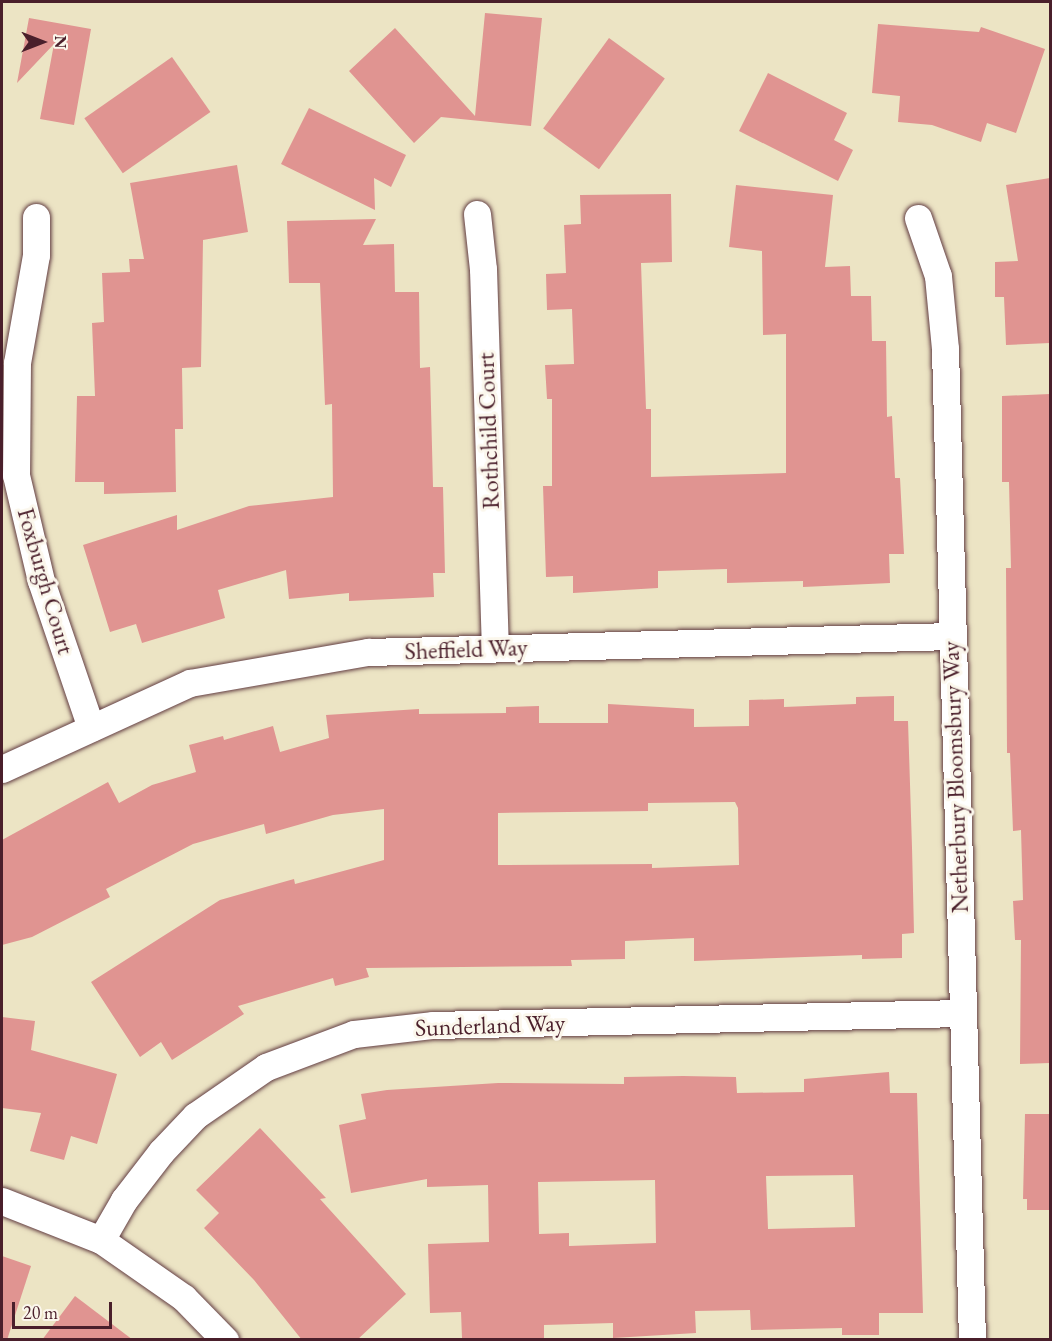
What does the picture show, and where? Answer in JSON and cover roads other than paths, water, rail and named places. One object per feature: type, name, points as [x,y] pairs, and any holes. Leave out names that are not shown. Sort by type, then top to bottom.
[{"type":"street","name":"Rothchild Court","points":[[477,214],[483,268],[495,648]]},
{"type":"street","name":"Foxburgh Court","points":[[36,217],[36,255],[17,363],[16,475],[41,581],[91,728]]},
{"type":"street","name":"Netherbury Bloomsbury Way","points":[[918,218],[938,276],[945,349],[951,636],[972,1340]]},
{"type":"street","name":"Sheffield Way","points":[[2,769],[190,683],[368,652],[951,636]]},
{"type":"street","name":"Sunderland Way","points":[[101,1240],[124,1200],[161,1152],[195,1116],[266,1067],[354,1034],[433,1025],[962,1012]]},
{"type":"street","points":[[2,1201],[101,1240],[184,1298],[225,1340]]}]
